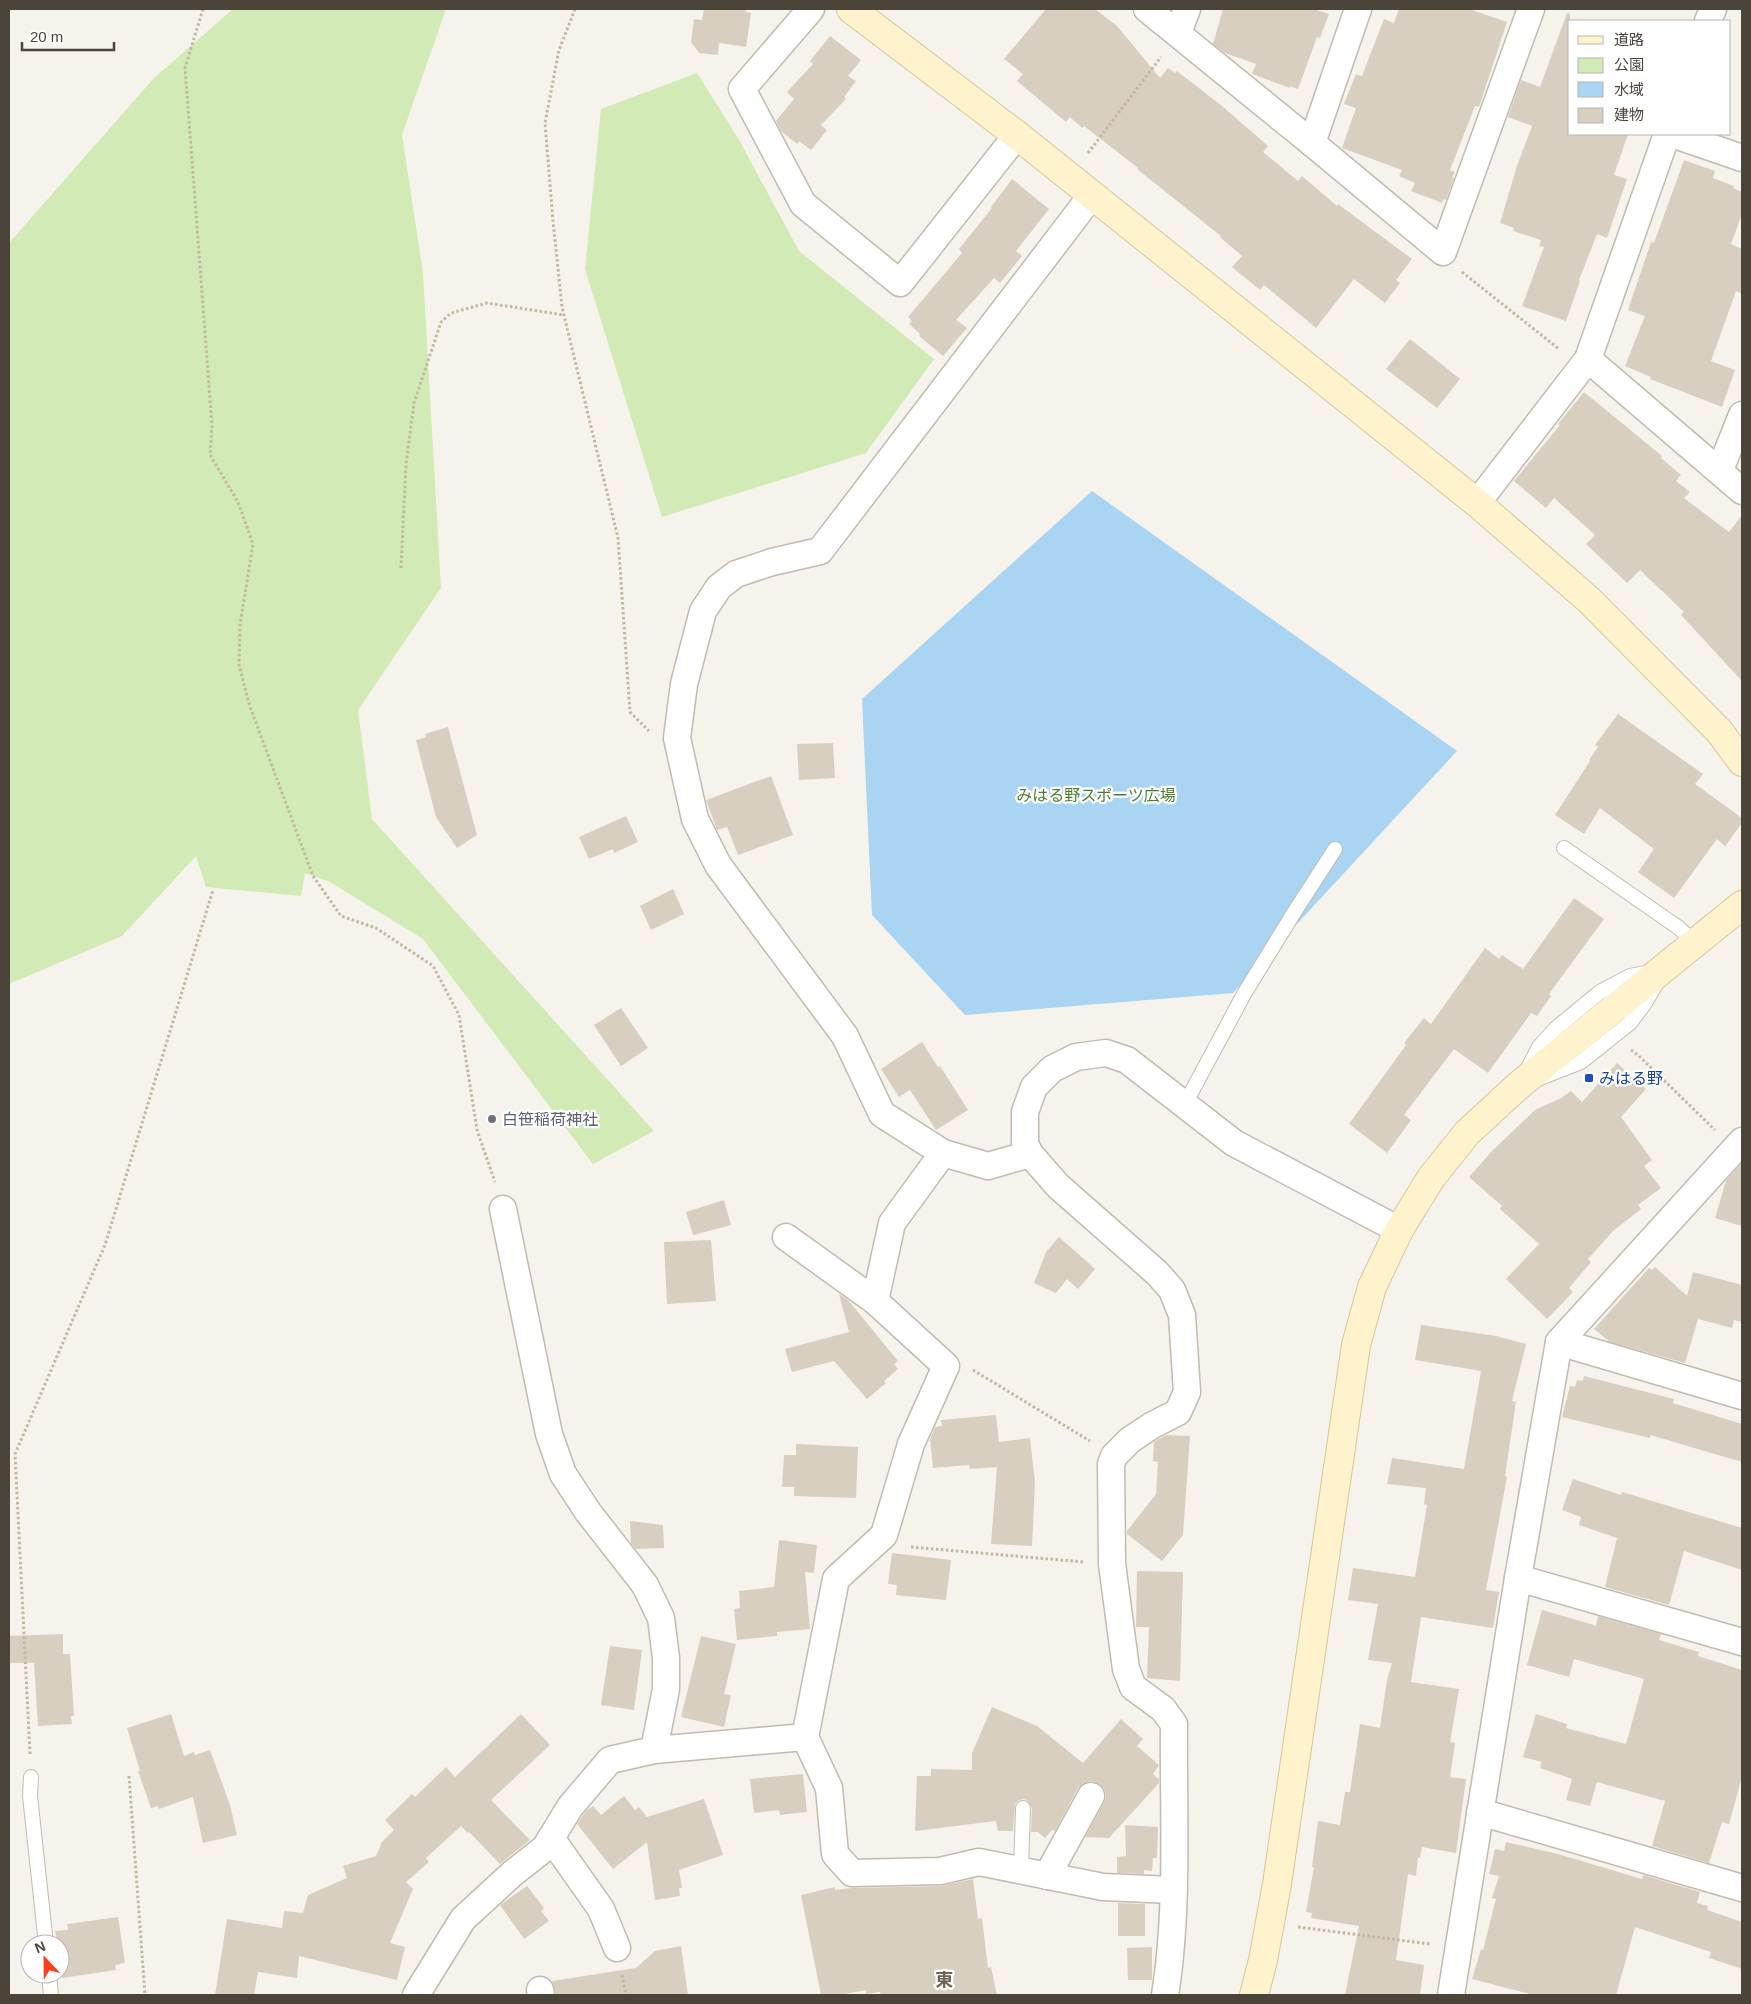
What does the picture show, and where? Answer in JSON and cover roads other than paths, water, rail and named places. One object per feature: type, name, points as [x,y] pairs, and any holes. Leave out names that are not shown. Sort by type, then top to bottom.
[{"type":"street","points":[[810,9],[742,89],[803,204],[900,283],[1017,136]]},
{"type":"street","points":[[851,9],[1092,195],[1477,503],[1589,600],[1719,731],[1742,762]]},
{"type":"street","points":[[1147,9],[1442,252],[1531,9]]},
{"type":"street","points":[[1178,33],[1187,9]]},
{"type":"street","points":[[1312,143],[1358,9]]},
{"type":"street","points":[[1477,503],[1588,359],[1668,135]]},
{"type":"street","points":[[1675,135],[1742,158]]},
{"type":"street","points":[[1030,1154],[988,1166],[942,1153],[882,1114],[845,1036],[718,865],[695,819],[677,738],[684,684],[703,611],[719,587],[736,574],[772,562],[820,551],[1092,195]]},
{"type":"street","points":[[1588,359],[1720,470],[1742,491]]},
{"type":"street","points":[[1720,470],[1742,415]]},
{"type":"street","points":[[1254,1995],[1263,1960],[1277,1884],[1356,1345],[1372,1287],[1399,1230],[1430,1178],[1474,1127],[1518,1086],[1742,905]]},
{"type":"street","points":[[1165,1995],[1169,1967],[1173,1890],[1174,1724],[1164,1709],[1133,1687],[1126,1669],[1112,1564],[1111,1464],[1114,1456],[1130,1440],[1178,1412],[1187,1392],[1182,1315],[1172,1290],[1162,1279],[1058,1186],[1030,1154],[1025,1144],[1025,1112],[1034,1087],[1052,1069],[1076,1057],[1106,1053],[1127,1060],[1234,1143],[1399,1230]]},
{"type":"street","points":[[1451,1995],[1518,1578],[1559,1342],[1740,1147]]},
{"type":"street","points":[[875,1301],[892,1223],[942,1153]]},
{"type":"street","points":[[503,1209],[548,1434],[563,1474],[588,1512],[645,1585],[661,1618],[666,1658],[666,1689],[654,1750]]},
{"type":"street","points":[[786,1237],[875,1301],[946,1366],[911,1444],[884,1535],[836,1578],[805,1737],[829,1788],[836,1854],[852,1873],[940,1872],[980,1862],[1103,1887],[1173,1890]]},
{"type":"street","points":[[1559,1342],[1742,1396]]},
{"type":"street","points":[[1518,1578],[1742,1642]]},
{"type":"street","points":[[416,1995],[463,1919],[513,1873],[545,1848],[570,1807],[610,1760],[654,1750],[805,1737]]},
{"type":"street","points":[[1047,1876],[1092,1796]]},
{"type":"street","points":[[1480,1812],[1742,1888]]},
{"type":"street","points":[[551,1838],[600,1909],[617,1948]]},
{"type":"lane","points":[[1564,848],[1679,928],[1695,943]]},
{"type":"lane","points":[[1185,1104],[1244,994],[1336,849]]},
{"type":"lane","points":[[32,1777],[30,1796],[45,1934]]},
{"type":"lane","points":[[1021,1870],[1023,1808]]},
{"type":"water","name":"みはる野スポーツ広場","points":[[1092,491],[1457,751],[1233,993],[965,1015],[872,915],[862,699]]},
{"type":"place","name":"みはる野","points":[[1589,1078]]},
{"type":"place","name":"白笹稲荷神社","points":[[492,1119]]},
{"type":"district","name":"東","points":[[944,1980]]}]
